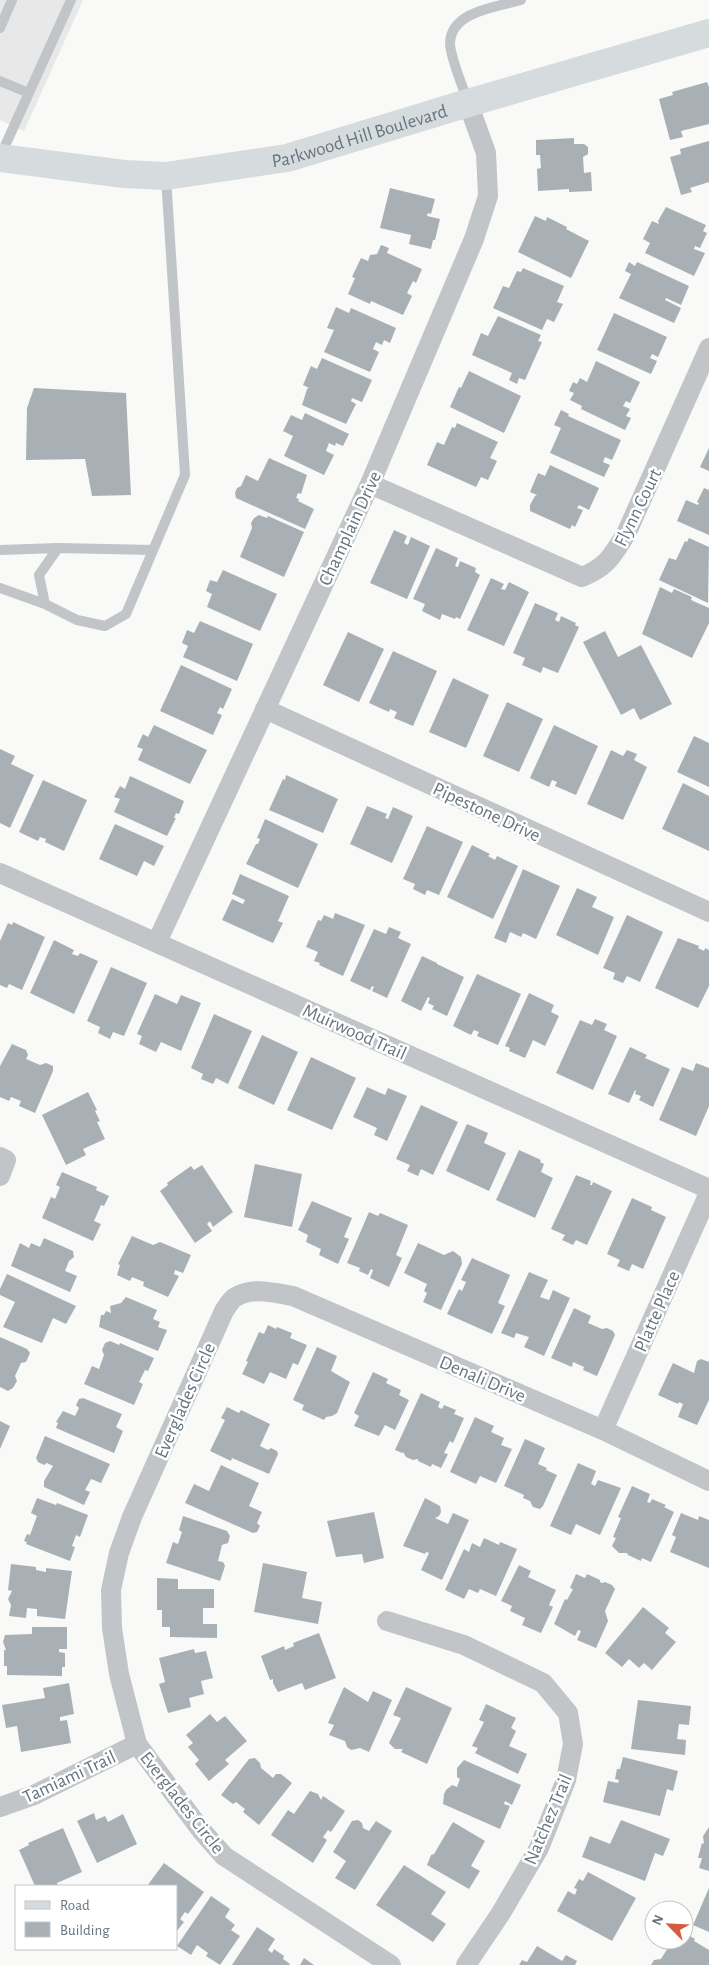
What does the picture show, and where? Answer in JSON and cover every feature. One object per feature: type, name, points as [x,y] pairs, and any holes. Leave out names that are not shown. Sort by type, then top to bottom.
[{"type":"street","name":"Parkwood Hill Boulevard","points":[[0,158],[124,174],[166,176],[287,158],[709,33]]},
{"type":"street","name":"Champlain Drive","points":[[157,942],[370,484],[463,268],[488,196],[486,153],[468,103]]},
{"type":"street","name":"Flynn Court","points":[[370,484],[582,576],[599,570],[613,554],[626,534],[709,348]]},
{"type":"street","name":"Pipestone Drive","points":[[265,709],[709,912]]},
{"type":"street","name":"Muirwood Trail","points":[[0,872],[709,1189]]},
{"type":"street","points":[[0,1157],[6,1160],[0,1176]]},
{"type":"street","name":"Platte Place","points":[[603,1430],[709,1193]]},
{"type":"street","name":"Denali Drive","points":[[252,1292],[258,1290],[293,1296],[603,1430],[709,1481]]},
{"type":"street","name":"Everglades Circle","points":[[252,1292],[235,1298],[224,1311],[132,1517],[119,1553],[112,1590],[112,1628],[119,1674],[137,1744],[200,1830],[224,1856],[391,1965]]},
{"type":"street","name":"Natchez Trail","points":[[387,1622],[464,1645],[543,1683],[568,1713],[573,1744],[566,1780],[539,1848],[501,1913],[466,1965]]},
{"type":"street","name":"Tamiami Trail","points":[[0,1807],[34,1795],[137,1744]]},
{"type":"lane","points":[[0,28],[12,0]]},
{"type":"lane","points":[[0,158],[71,0]]},
{"type":"lane","points":[[468,103],[452,54],[450,43],[452,34],[463,20],[472,14],[521,0]]},
{"type":"lane","points":[[0,80],[29,93]]},
{"type":"lane","points":[[0,588],[45,604],[77,620],[105,626],[126,614],[185,475],[166,176]]},
{"type":"lane","points":[[0,550],[58,548],[152,550]]},
{"type":"lane","points":[[45,604],[40,574],[58,548]]},
{"type":"shaded area","points":[[0,0],[83,0],[24,131],[0,120]]},
{"type":"building","points":[[707,82],[709,87],[709,124],[681,131],[683,137],[670,140],[659,99],[673,95],[672,92]]},
{"type":"building","points":[[574,138],[574,144],[584,144],[588,147],[588,154],[583,157],[584,173],[591,172],[592,191],[569,192],[569,189],[538,191],[537,169],[541,168],[540,155],[536,155],[536,140]]},
{"type":"building","points":[[709,141],[709,182],[690,188],[692,192],[681,195],[670,157],[681,154],[680,149]]},
{"type":"building","points":[[390,188],[435,199],[431,214],[428,213],[427,216],[440,219],[431,249],[409,244],[411,235],[380,228]]},
{"type":"building","points":[[666,207],[706,225],[703,231],[707,233],[700,248],[695,246],[694,249],[705,253],[694,276],[645,253],[650,243],[643,239],[652,221],[659,224],[658,221]]},
{"type":"building","points":[[535,216],[546,221],[547,217],[589,241],[571,278],[518,252]]},
{"type":"building","points":[[381,245],[389,248],[387,253],[422,269],[416,283],[413,281],[407,293],[412,296],[403,315],[371,301],[370,304],[348,294],[355,278],[352,277],[361,258],[368,261],[370,255],[377,254]]},
{"type":"building","points":[[629,262],[635,266],[637,262],[689,286],[681,305],[666,298],[665,300],[681,308],[674,323],[619,298],[631,274],[625,271]]},
{"type":"building","points":[[523,268],[564,286],[557,302],[563,304],[554,322],[547,319],[542,330],[493,308],[503,286],[509,288],[517,271],[521,272]]},
{"type":"building","points":[[336,307],[349,313],[351,308],[396,328],[390,343],[384,340],[382,345],[376,342],[373,349],[379,352],[370,372],[324,352],[334,330],[327,328]]},
{"type":"building","points":[[614,313],[667,337],[658,357],[652,354],[650,358],[657,361],[651,374],[597,350]]},
{"type":"building","points":[[498,316],[541,335],[538,341],[542,342],[525,380],[519,378],[517,384],[509,380],[512,373],[472,355],[481,333],[488,336]]},
{"type":"building","points":[[322,358],[372,380],[362,402],[352,398],[351,401],[356,404],[346,424],[302,405],[309,388],[303,385],[311,366],[317,369]]},
{"type":"building","points":[[596,361],[640,382],[630,403],[626,401],[623,406],[630,409],[626,416],[631,418],[625,430],[581,409],[582,406],[570,400],[574,393],[569,391],[573,382],[577,384],[580,378],[587,382]]},
{"type":"building","points":[[469,371],[521,396],[504,433],[450,407]]},
{"type":"building","points":[[34,388],[126,393],[131,495],[92,496],[85,459],[26,460],[27,408]]},
{"type":"building","points":[[561,410],[569,414],[568,416],[621,440],[612,460],[605,457],[603,462],[610,465],[604,477],[550,453],[561,428],[554,425]]},
{"type":"building","points":[[305,413],[349,434],[343,446],[336,443],[335,446],[329,443],[326,451],[334,455],[324,475],[284,456],[293,436],[283,431],[291,415],[302,420]]},
{"type":"building","points":[[457,423],[498,442],[490,458],[497,461],[488,480],[481,477],[476,487],[427,465],[437,442],[444,445],[452,427],[455,428]]},
{"type":"building","points":[[709,448],[709,471],[700,467]]},
{"type":"building","points":[[269,458],[307,475],[301,494],[298,493],[296,498],[299,499],[298,501],[314,509],[305,529],[236,498],[237,488],[241,486],[246,475],[258,481]]},
{"type":"building","points":[[550,465],[599,488],[589,510],[579,505],[577,508],[583,510],[575,527],[572,525],[570,529],[530,511],[530,505],[537,495],[530,492],[538,473],[545,476]]},
{"type":"building","points":[[704,488],[709,490],[709,535],[677,521],[686,500],[698,505],[699,503],[697,502]]},
{"type":"building","points":[[259,515],[267,518],[268,516],[304,532],[284,577],[240,557],[252,528],[251,523]]},
{"type":"building","points":[[394,530],[407,536],[404,543],[408,545],[411,537],[430,546],[407,599],[370,583]]},
{"type":"building","points":[[689,538],[709,547],[708,603],[659,580],[669,558],[676,560],[685,541],[687,542]]},
{"type":"building","points":[[436,548],[458,558],[455,566],[458,567],[460,561],[476,568],[475,572],[480,575],[460,619],[442,614],[440,620],[422,611],[425,604],[413,599]]},
{"type":"building","points":[[223,570],[277,594],[260,631],[207,607],[212,594],[206,591],[210,580],[217,582]]},
{"type":"building","points":[[491,578],[504,584],[501,589],[505,590],[509,582],[529,592],[504,646],[467,630]]},
{"type":"building","points":[[660,587],[672,593],[674,589],[692,597],[691,600],[709,608],[709,623],[692,658],[642,634]]},
{"type":"building","points":[[535,603],[558,613],[555,620],[559,622],[561,616],[576,623],[575,625],[579,627],[558,673],[543,667],[541,673],[522,665],[525,658],[513,653]]},
{"type":"building","points":[[200,621],[253,644],[237,681],[183,657],[188,646],[182,643],[187,630],[194,633]]},
{"type":"building","points":[[605,631],[618,657],[641,645],[672,704],[640,720],[634,708],[621,715],[583,642]]},
{"type":"building","points":[[348,632],[384,649],[359,702],[323,685]]},
{"type":"building","points":[[393,651],[437,671],[413,726],[394,718],[397,712],[390,709],[389,712],[369,703]]},
{"type":"building","points":[[181,665],[232,689],[223,709],[220,707],[217,713],[222,715],[213,735],[160,711]]},
{"type":"building","points":[[453,678],[489,695],[466,748],[429,732]]},
{"type":"building","points":[[507,702],[543,719],[519,772],[483,756]]},
{"type":"building","points":[[154,725],[207,750],[190,784],[138,760],[143,749],[137,747],[143,734],[148,737]]},
{"type":"building","points":[[554,725],[598,746],[576,795],[555,786],[557,782],[552,780],[549,787],[530,778]]},
{"type":"building","points":[[694,736],[709,743],[709,787],[677,772]]},
{"type":"building","points":[[0,749],[15,756],[11,764],[34,775],[10,828],[0,823]]},
{"type":"building","points":[[611,750],[623,756],[627,750],[637,754],[634,760],[647,767],[623,820],[587,804]]},
{"type":"building","points":[[286,775],[338,799],[323,833],[269,810]]},
{"type":"building","points":[[130,776],[184,801],[179,814],[176,813],[174,818],[176,818],[167,836],[114,812],[120,799],[114,797],[120,786],[125,789]]},
{"type":"building","points":[[43,780],[87,800],[64,851],[45,842],[46,839],[40,837],[38,841],[19,832]]},
{"type":"building","points":[[683,783],[709,796],[709,851],[662,829]]},
{"type":"building","points":[[367,806],[387,814],[385,818],[388,819],[393,807],[413,816],[392,863],[350,844]]},
{"type":"building","points":[[265,819],[318,844],[298,888],[246,864],[256,844],[258,844],[260,839],[257,838]]},
{"type":"building","points":[[115,824],[164,846],[154,866],[144,861],[137,876],[99,859]]},
{"type":"building","points":[[427,826],[463,842],[439,895],[427,890],[425,895],[413,889],[415,884],[403,879]]},
{"type":"building","points":[[472,845],[490,854],[488,856],[495,860],[497,856],[518,866],[493,919],[447,897]]},
{"type":"building","points":[[523,869],[560,886],[536,939],[523,933],[521,937],[510,932],[506,943],[494,938]]},
{"type":"building","points":[[240,874],[289,896],[278,921],[283,923],[273,943],[222,920],[232,899],[243,904],[245,900],[232,894]]},
{"type":"building","points":[[577,888],[597,897],[592,907],[614,917],[598,955],[556,935]]},
{"type":"building","points":[[335,913],[365,925],[343,976],[319,965],[320,963],[314,961],[318,952],[306,947],[318,920],[321,921],[324,915],[333,919]]},
{"type":"building","points":[[627,915],[663,932],[640,982],[627,976],[623,983],[613,979],[615,973],[603,968]]},
{"type":"building","points":[[13,922],[45,937],[22,990],[9,984],[7,988],[0,985],[0,941],[8,923],[12,925]]},
{"type":"building","points":[[389,927],[401,932],[398,938],[411,944],[387,998],[372,991],[374,987],[372,986],[370,990],[350,981],[374,929],[386,934]]},
{"type":"building","points":[[678,938],[699,946],[698,948],[704,951],[705,948],[709,950],[709,986],[698,1008],[655,988]]},
{"type":"building","points":[[54,940],[74,950],[72,954],[78,956],[80,953],[98,961],[74,1014],[30,993]]},
{"type":"building","points":[[422,956],[464,977],[447,1016],[432,1009],[434,1006],[428,1003],[430,998],[428,997],[421,1011],[401,1001]]},
{"type":"building","points":[[111,967],[147,983],[124,1036],[113,1032],[110,1039],[98,1033],[100,1027],[87,1021]]},
{"type":"building","points":[[477,974],[521,994],[498,1045],[477,1036],[479,1032],[474,1030],[471,1035],[453,1026]]},
{"type":"building","points":[[529,993],[554,1005],[551,1012],[559,1016],[545,1046],[533,1040],[525,1058],[509,1051],[510,1048],[505,1046]]},
{"type":"building","points":[[155,994],[177,1004],[181,995],[201,1003],[181,1051],[161,1042],[156,1052],[139,1044],[142,1036],[137,1034]]},
{"type":"building","points":[[214,1014],[252,1031],[228,1084],[216,1078],[213,1084],[201,1079],[203,1074],[191,1068]]},
{"type":"building","points":[[595,1019],[607,1024],[604,1030],[617,1036],[593,1090],[556,1073],[580,1020],[592,1025]]},
{"type":"building","points":[[262,1035],[298,1052],[274,1105],[238,1088]]},
{"type":"building","points":[[12,1044],[26,1050],[28,1055],[26,1059],[40,1065],[46,1063],[53,1066],[53,1071],[35,1113],[19,1106],[21,1101],[11,1097],[9,1101],[0,1097],[0,1066]]},
{"type":"building","points":[[630,1047],[647,1055],[645,1058],[670,1069],[653,1107],[639,1100],[641,1096],[635,1094],[635,1090],[629,1103],[608,1094]]},
{"type":"building","points":[[311,1057],[356,1078],[332,1130],[287,1110]]},
{"type":"building","points":[[696,1063],[709,1068],[709,1106],[696,1136],[659,1120],[682,1067],[693,1071]]},
{"type":"building","points":[[367,1087],[385,1095],[388,1088],[407,1096],[387,1141],[374,1135],[377,1128],[353,1117]]},
{"type":"building","points":[[88,1092],[97,1110],[95,1111],[100,1121],[97,1122],[105,1139],[83,1149],[86,1155],[66,1165],[42,1115]]},
{"type":"building","points":[[421,1105],[458,1122],[433,1175],[421,1169],[418,1176],[407,1171],[410,1165],[396,1159]]},
{"type":"building","points":[[467,1124],[488,1133],[484,1143],[506,1153],[489,1191],[446,1171]]},
{"type":"building","points":[[519,1150],[541,1160],[540,1162],[544,1164],[541,1172],[553,1178],[535,1218],[496,1200]]},
{"type":"building","points":[[255,1164],[302,1174],[292,1227],[244,1217]]},
{"type":"building","points":[[202,1165],[233,1212],[213,1227],[210,1221],[207,1224],[212,1231],[195,1243],[160,1191],[168,1185],[167,1183],[191,1166],[194,1170]]},
{"type":"building","points":[[62,1172],[97,1187],[96,1190],[109,1196],[104,1206],[101,1205],[94,1221],[101,1224],[93,1241],[42,1218],[51,1197],[55,1199],[60,1187],[56,1185]]},
{"type":"building","points":[[576,1175],[591,1181],[590,1185],[593,1182],[612,1191],[587,1245],[576,1240],[573,1245],[562,1240],[565,1235],[551,1229]]},
{"type":"building","points":[[632,1198],[652,1207],[651,1210],[666,1217],[643,1269],[632,1264],[629,1271],[617,1266],[620,1260],[607,1254]]},
{"type":"building","points":[[312,1201],[352,1218],[344,1237],[349,1239],[338,1264],[319,1255],[321,1249],[306,1242],[308,1235],[298,1230]]},
{"type":"building","points":[[369,1212],[378,1216],[380,1213],[408,1225],[396,1255],[402,1258],[389,1287],[370,1278],[373,1270],[371,1269],[368,1275],[359,1271],[360,1268],[347,1263]]},
{"type":"building","points":[[132,1236],[153,1245],[160,1242],[191,1255],[183,1273],[175,1270],[174,1274],[179,1276],[168,1297],[143,1286],[144,1282],[132,1277],[130,1281],[117,1275],[120,1265],[118,1264]]},
{"type":"building","points":[[44,1238],[73,1251],[74,1257],[69,1261],[65,1271],[77,1276],[70,1292],[11,1266],[20,1243],[29,1248],[31,1243],[40,1247]]},
{"type":"building","points":[[418,1243],[444,1255],[453,1251],[461,1257],[462,1264],[441,1310],[423,1302],[427,1293],[424,1291],[427,1284],[404,1273]]},
{"type":"building","points":[[472,1258],[510,1275],[498,1303],[505,1306],[492,1334],[447,1314],[459,1289],[462,1291],[466,1282],[461,1280]]},
{"type":"building","points":[[529,1272],[548,1280],[540,1297],[549,1300],[553,1290],[570,1298],[544,1356],[524,1347],[529,1337],[516,1333],[514,1338],[501,1333]]},
{"type":"building","points":[[7,1274],[76,1306],[66,1324],[53,1318],[42,1343],[3,1327],[15,1302],[0,1295],[0,1289]]},
{"type":"building","points":[[126,1297],[157,1310],[153,1319],[160,1322],[158,1327],[167,1330],[158,1351],[99,1327],[101,1315],[104,1315],[106,1311],[111,1313],[110,1306],[121,1303]]},
{"type":"building","points":[[574,1308],[591,1316],[588,1323],[602,1329],[607,1328],[613,1331],[615,1335],[597,1376],[583,1370],[584,1367],[573,1362],[572,1367],[551,1358]]},
{"type":"building","points":[[268,1325],[292,1333],[290,1338],[307,1345],[298,1365],[293,1363],[286,1379],[270,1372],[264,1384],[242,1374],[259,1332],[264,1334]]},
{"type":"building","points":[[0,1337],[27,1349],[30,1353],[26,1362],[21,1363],[15,1376],[17,1381],[13,1388],[8,1391],[0,1387]]},
{"type":"building","points":[[110,1341],[119,1345],[120,1343],[154,1358],[148,1371],[145,1370],[139,1382],[143,1384],[134,1405],[84,1384],[92,1366],[99,1369],[104,1355],[102,1350],[105,1343]]},
{"type":"building","points":[[317,1347],[337,1356],[331,1371],[350,1382],[337,1413],[326,1417],[324,1420],[302,1410],[304,1405],[293,1400]]},
{"type":"building","points":[[701,1359],[709,1362],[709,1400],[697,1425],[678,1417],[683,1404],[679,1402],[678,1404],[658,1395],[673,1363],[694,1373],[697,1361]]},
{"type":"building","points":[[373,1372],[388,1379],[386,1383],[401,1390],[399,1395],[409,1400],[395,1430],[385,1425],[379,1436],[354,1426],[359,1416],[354,1413]]},
{"type":"building","points":[[421,1393],[440,1402],[438,1407],[442,1409],[444,1405],[456,1410],[454,1414],[464,1418],[453,1443],[450,1441],[444,1453],[448,1454],[441,1468],[432,1464],[431,1467],[418,1461],[418,1459],[413,1460],[406,1457],[403,1452],[395,1450]]},
{"type":"building","points":[[83,1398],[122,1414],[116,1427],[123,1431],[114,1453],[56,1428],[58,1423],[56,1422],[63,1411],[75,1416],[79,1408],[76,1405],[79,1399]]},
{"type":"building","points":[[227,1407],[239,1413],[241,1410],[270,1424],[260,1446],[268,1450],[271,1448],[277,1451],[278,1454],[269,1474],[232,1458],[231,1461],[210,1451],[225,1420],[221,1418]]},
{"type":"building","points":[[475,1417],[494,1426],[491,1432],[504,1438],[501,1445],[512,1449],[496,1483],[480,1476],[476,1484],[450,1472]]},
{"type":"building","points":[[0,1421],[10,1426],[0,1449]]},
{"type":"building","points":[[45,1436],[110,1464],[101,1483],[91,1479],[85,1490],[90,1492],[84,1505],[44,1487],[44,1481],[53,1466],[47,1463],[44,1465],[38,1462],[36,1458]]},
{"type":"building","points":[[525,1439],[545,1448],[538,1464],[557,1475],[540,1509],[533,1507],[530,1501],[523,1498],[524,1495],[504,1486]]},
{"type":"building","points":[[578,1463],[596,1471],[591,1484],[595,1486],[598,1480],[621,1488],[600,1535],[576,1524],[571,1535],[550,1526]]},
{"type":"building","points":[[221,1465],[259,1483],[249,1506],[262,1512],[257,1523],[260,1526],[257,1532],[253,1533],[185,1503],[194,1484],[209,1491]]},
{"type":"building","points":[[632,1486],[650,1494],[647,1502],[650,1503],[652,1499],[666,1505],[664,1507],[674,1512],[651,1562],[642,1558],[641,1561],[627,1553],[619,1553],[612,1546],[616,1538],[613,1537],[621,1518],[618,1517]]},
{"type":"building","points":[[37,1498],[56,1505],[57,1503],[88,1515],[80,1537],[76,1535],[72,1546],[75,1547],[70,1561],[26,1544],[27,1542],[24,1541],[27,1534],[30,1535],[37,1516],[31,1513]]},
{"type":"building","points":[[425,1498],[440,1506],[441,1512],[435,1518],[448,1524],[453,1513],[469,1520],[442,1580],[421,1570],[429,1553],[426,1552],[425,1554],[403,1546]]},
{"type":"building","points":[[374,1512],[384,1558],[364,1563],[362,1554],[336,1557],[327,1521]]},
{"type":"building","points":[[681,1513],[698,1520],[699,1516],[709,1520],[709,1568],[670,1552],[676,1537],[672,1535]]},
{"type":"building","points":[[183,1516],[227,1531],[230,1536],[228,1543],[222,1545],[218,1561],[223,1562],[225,1566],[220,1581],[166,1563],[173,1542],[178,1544],[182,1532],[179,1530]]},
{"type":"building","points":[[484,1538],[499,1545],[500,1542],[517,1549],[496,1596],[480,1589],[478,1593],[469,1589],[464,1599],[445,1590],[464,1549],[469,1552],[472,1543],[480,1547]]},
{"type":"building","points":[[263,1563],[307,1572],[302,1598],[322,1602],[318,1624],[254,1612]]},
{"type":"building","points":[[11,1564],[36,1567],[36,1570],[46,1572],[46,1568],[72,1571],[65,1619],[37,1616],[37,1609],[27,1608],[26,1618],[9,1616],[11,1605],[8,1599],[12,1591],[8,1590]]},
{"type":"building","points":[[519,1565],[531,1571],[528,1577],[556,1590],[549,1605],[553,1607],[541,1633],[522,1625],[525,1618],[510,1611],[512,1606],[501,1601]]},
{"type":"building","points":[[576,1574],[585,1578],[587,1574],[600,1580],[602,1583],[605,1582],[612,1585],[615,1589],[605,1611],[608,1621],[596,1648],[577,1640],[581,1631],[578,1630],[575,1636],[554,1624],[565,1599],[567,1600],[573,1589],[570,1588]]},
{"type":"building","points":[[157,1578],[178,1579],[178,1589],[214,1589],[214,1608],[203,1608],[203,1624],[217,1624],[217,1638],[170,1637],[170,1627],[162,1627],[162,1610],[157,1610]]},
{"type":"building","points":[[643,1607],[669,1628],[665,1633],[676,1642],[652,1670],[644,1663],[639,1668],[629,1659],[622,1667],[605,1653]]},
{"type":"building","points":[[32,1627],[67,1627],[67,1649],[59,1649],[59,1652],[65,1653],[65,1667],[62,1667],[62,1676],[7,1675],[7,1666],[4,1666],[4,1650],[6,1650],[3,1642],[5,1635],[32,1634]]},
{"type":"building","points":[[319,1633],[336,1678],[305,1690],[302,1683],[278,1692],[273,1679],[270,1680],[261,1656],[284,1646],[285,1650],[294,1646],[293,1643]]},
{"type":"building","points":[[194,1649],[195,1653],[206,1651],[213,1678],[201,1681],[204,1694],[189,1698],[191,1707],[168,1713],[159,1684],[165,1682],[159,1658]]},
{"type":"building","points":[[69,1683],[74,1714],[60,1717],[60,1721],[67,1720],[71,1743],[21,1752],[17,1726],[6,1728],[2,1705],[45,1698],[43,1688]]},
{"type":"building","points":[[344,1687],[368,1702],[373,1691],[392,1700],[369,1752],[360,1748],[351,1750],[347,1747],[345,1741],[329,1735],[334,1725],[328,1723]]},
{"type":"building","points":[[406,1687],[452,1708],[427,1764],[401,1752],[403,1749],[395,1749],[389,1743],[401,1718],[393,1715]]},
{"type":"building","points":[[638,1700],[691,1706],[689,1725],[679,1724],[677,1739],[686,1740],[685,1755],[631,1749]]},
{"type":"building","points":[[486,1704],[516,1718],[511,1728],[516,1731],[509,1746],[527,1754],[518,1774],[475,1753],[478,1748],[472,1746],[484,1722],[479,1720]]},
{"type":"building","points":[[210,1714],[217,1722],[225,1716],[247,1741],[225,1760],[229,1764],[209,1781],[195,1764],[199,1760],[188,1747],[193,1743],[186,1735]]},
{"type":"building","points":[[623,1757],[678,1771],[673,1791],[667,1789],[660,1816],[603,1802],[608,1781],[618,1783],[619,1780],[615,1779],[617,1769],[620,1769]]},
{"type":"building","points":[[255,1758],[260,1763],[261,1768],[273,1778],[276,1774],[281,1774],[292,1783],[259,1825],[243,1812],[245,1809],[236,1802],[233,1804],[221,1795],[249,1759]]},
{"type":"building","points":[[464,1760],[521,1785],[512,1805],[505,1801],[504,1804],[510,1806],[500,1829],[443,1804],[446,1790],[452,1785],[457,1787],[460,1779],[457,1777],[457,1768]]},
{"type":"building","points":[[310,1791],[318,1794],[321,1800],[323,1796],[345,1811],[331,1832],[328,1830],[323,1837],[327,1840],[313,1863],[271,1835],[288,1810],[294,1814]]},
{"type":"building","points":[[94,1813],[96,1820],[105,1816],[108,1822],[123,1814],[137,1844],[97,1863],[77,1821]]},
{"type":"building","points":[[358,1820],[362,1823],[363,1828],[369,1831],[376,1821],[392,1831],[355,1890],[335,1878],[346,1861],[333,1852],[352,1821]]},
{"type":"building","points":[[621,1820],[670,1839],[663,1856],[655,1853],[645,1881],[582,1857],[590,1836],[610,1844]]},
{"type":"building","points":[[453,1822],[485,1841],[471,1866],[480,1871],[469,1889],[427,1865],[431,1855],[434,1854]]},
{"type":"building","points":[[709,1827],[709,1871],[699,1868],[702,1858],[698,1858],[702,1843],[704,1844],[703,1836]]},
{"type":"building","points":[[63,1828],[82,1872],[57,1883],[58,1885],[35,1885],[19,1850],[29,1845],[28,1843]]},
{"type":"building","points":[[164,1863],[204,1892],[188,1914],[185,1912],[180,1919],[184,1922],[178,1930],[178,1885],[148,1885]]},
{"type":"building","points":[[404,1865],[446,1892],[431,1914],[446,1924],[433,1942],[376,1905]]},
{"type":"building","points":[[588,1872],[636,1898],[612,1941],[557,1911],[568,1891],[575,1895],[577,1889],[574,1888],[579,1879],[583,1881]]},
{"type":"building","points":[[709,1888],[709,1932],[694,1925]]},
{"type":"building","points":[[211,1896],[230,1909],[225,1917],[235,1925],[231,1930],[240,1936],[220,1965],[206,1956],[208,1953],[197,1945],[191,1955],[178,1947]]},
{"type":"building","points":[[257,1927],[275,1939],[268,1950],[272,1953],[274,1949],[284,1956],[283,1959],[289,1965],[232,1965]]},
{"type":"building","points":[[694,1941],[709,1950],[709,1965],[651,1965],[654,1960],[661,1959],[667,1950],[694,1950]]},
{"type":"building","points":[[537,1946],[562,1961],[566,1955],[577,1961],[575,1965],[519,1965],[522,1960],[527,1962]]},
{"type":"building","points":[[304,1958],[314,1965],[300,1965]]}]
